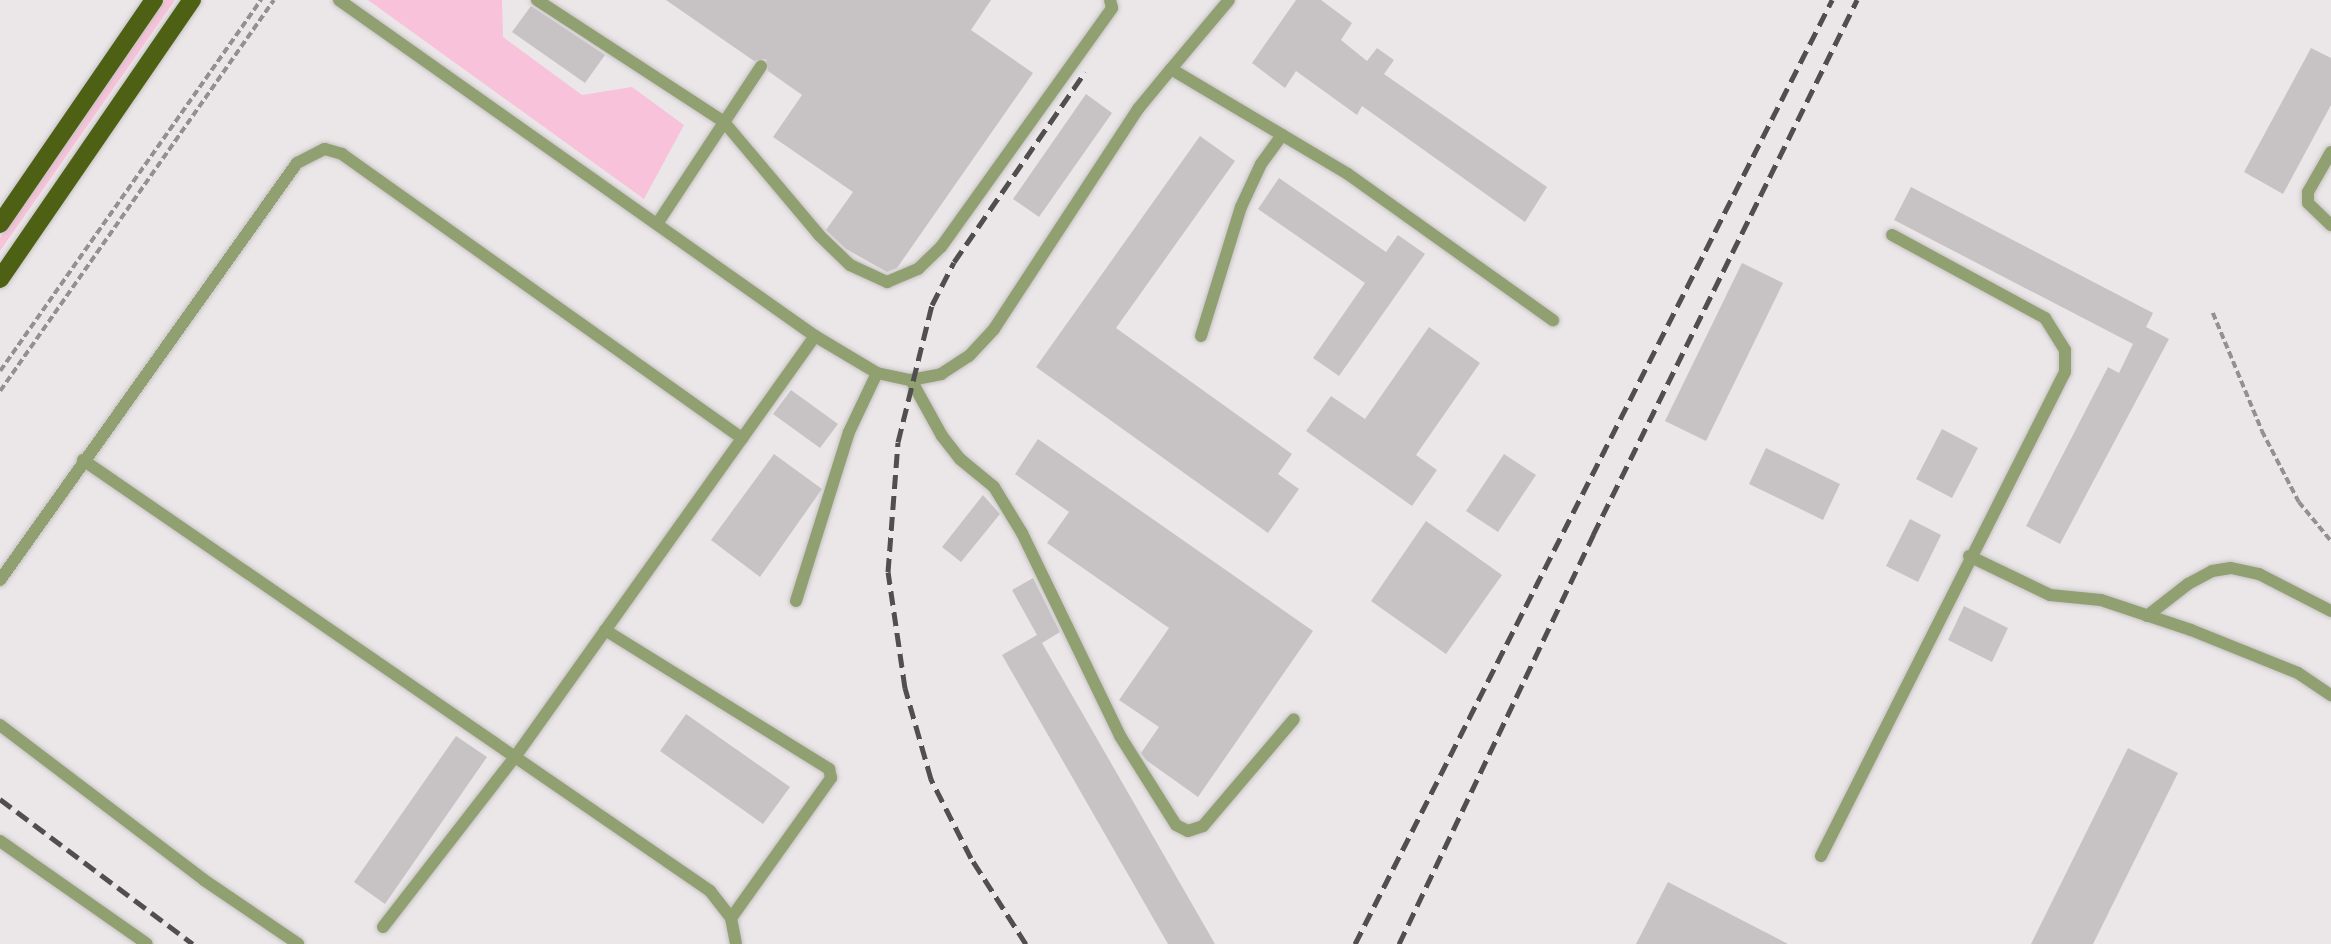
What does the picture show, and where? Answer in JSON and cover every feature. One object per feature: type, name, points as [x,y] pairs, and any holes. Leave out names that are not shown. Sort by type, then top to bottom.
[{"type":"main road","points":[[0,224],[154,0]]},
{"type":"main road","points":[[0,279],[192,0]]},
{"type":"lane","points":[[339,0],[816,336],[877,373],[911,380],[941,374],[969,356],[993,329],[1138,109],[1229,0]]},
{"type":"lane","points":[[537,0],[724,122],[819,236],[850,265],[874,279],[895,279],[918,269],[941,247],[1112,8],[1110,0]]},
{"type":"lane","points":[[657,224],[761,66]]},
{"type":"lane","points":[[1171,69],[1348,174],[1553,320]]},
{"type":"lane","points":[[1201,336],[1241,207],[1261,164],[1282,135]]},
{"type":"lane","points":[[0,580],[296,163],[326,149],[342,154],[742,438]]},
{"type":"lane","points":[[2331,152],[2308,191],[2308,203],[2331,225]]},
{"type":"lane","points":[[1821,856],[1969,556],[2065,372],[2065,350],[2045,318],[1892,235]]},
{"type":"lane","points":[[383,927],[515,757],[816,336]]},
{"type":"lane","points":[[796,601],[849,432],[877,373]]},
{"type":"lane","points":[[911,380],[942,436],[960,459],[994,487],[1022,533],[1120,736],[1176,825],[1188,831],[1203,826],[1294,719]]},
{"type":"lane","points":[[83,460],[710,891],[731,918],[736,944]]},
{"type":"lane","points":[[1969,556],[2050,595],[2101,600],[2298,673],[2331,695]]},
{"type":"lane","points":[[2147,616],[2188,584],[2212,571],[2231,568],[2259,574],[2331,611]]},
{"type":"lane","points":[[605,630],[829,769],[831,778],[731,918]]},
{"type":"lane","points":[[0,725],[204,880],[298,944]]},
{"type":"lane","points":[[0,841],[147,944]]},
{"type":"path","points":[[0,371],[261,0]]},
{"type":"path","points":[[0,391],[274,0]]},
{"type":"path","points":[[2213,313],[2299,502],[2331,541]]},
{"type":"shaded area","points":[[165,0],[175,0],[0,251],[0,238]]},
{"type":"shaded area","points":[[368,0],[502,0],[503,37],[582,95],[632,87],[684,125],[644,199]]},
{"type":"building","points":[[666,0],[991,0],[971,30],[1033,73],[897,268],[887,272],[846,249],[826,230],[853,192],[773,137],[802,95],[768,71],[766,59],[754,61]]},
{"type":"building","points":[[1296,0],[1321,0],[1352,23],[1341,40],[1367,61],[1377,48],[1394,60],[1384,74],[1547,187],[1525,222],[1362,106],[1357,115],[1296,71],[1285,88],[1252,63]]},
{"type":"building","points":[[531,6],[605,55],[585,83],[512,32]]},
{"type":"building","points":[[2311,48],[2331,58],[2331,105],[2283,194],[2244,172]]},
{"type":"building","points":[[1086,94],[1112,113],[1039,217],[1013,199]]},
{"type":"building","points":[[1200,136],[1235,161],[1116,328],[1292,454],[1278,474],[1299,489],[1268,533],[1036,367]]},
{"type":"building","points":[[1279,178],[1386,252],[1398,235],[1425,254],[1339,376],[1313,358],[1365,283],[1258,209]]},
{"type":"building","points":[[1911,187],[2153,313],[2146,327],[2169,339],[2060,544],[2026,526],[2108,367],[2119,373],[2133,344],[1894,220]]},
{"type":"building","points":[[1742,263],[1783,283],[1706,441],[1665,421]]},
{"type":"building","points":[[1429,327],[1480,363],[1416,455],[1437,470],[1412,506],[1306,431],[1331,396],[1365,419]]},
{"type":"building","points":[[791,390],[838,424],[820,448],[773,414]]},
{"type":"building","points":[[1942,429],[1978,448],[1952,498],[1916,479]]},
{"type":"building","points":[[1038,439],[1313,631],[1198,797],[1146,760],[1141,753],[1159,727],[1119,700],[1169,628],[1047,543],[1069,512],[1015,474]]},
{"type":"building","points":[[1766,448],[1840,484],[1823,520],[1749,484]]},
{"type":"building","points":[[774,454],[822,489],[760,577],[711,540]]},
{"type":"building","points":[[1504,454],[1536,475],[1498,532],[1466,511]]},
{"type":"building","points":[[983,495],[1000,514],[961,562],[942,547]]},
{"type":"building","points":[[1910,519],[1941,535],[1918,582],[1886,566]]},
{"type":"building","points":[[1426,521],[1502,575],[1446,654],[1371,601]]},
{"type":"building","points":[[1033,578],[1060,632],[1042,643],[1215,944],[1168,944],[1002,655],[1037,635],[1012,590]]},
{"type":"building","points":[[1964,606],[2008,628],[1992,662],[1948,640]]},
{"type":"building","points":[[686,714],[790,787],[763,824],[660,751]]},
{"type":"building","points":[[456,736],[487,757],[385,904],[354,882]]},
{"type":"building","points":[[2128,748],[2178,773],[2093,944],[2031,944]]},
{"type":"building","points":[[1668,882],[1788,944],[1636,944]]},
{"type":"railway","points":[[1355,944],[1832,0]]},
{"type":"railway","points":[[1399,944],[1593,535],[1857,0]]},
{"type":"railway","points":[[1026,944],[971,858],[931,779],[905,688],[888,572],[898,442],[932,305],[954,262],[1085,72]]},
{"type":"railway","points":[[0,799],[193,944]]}]
